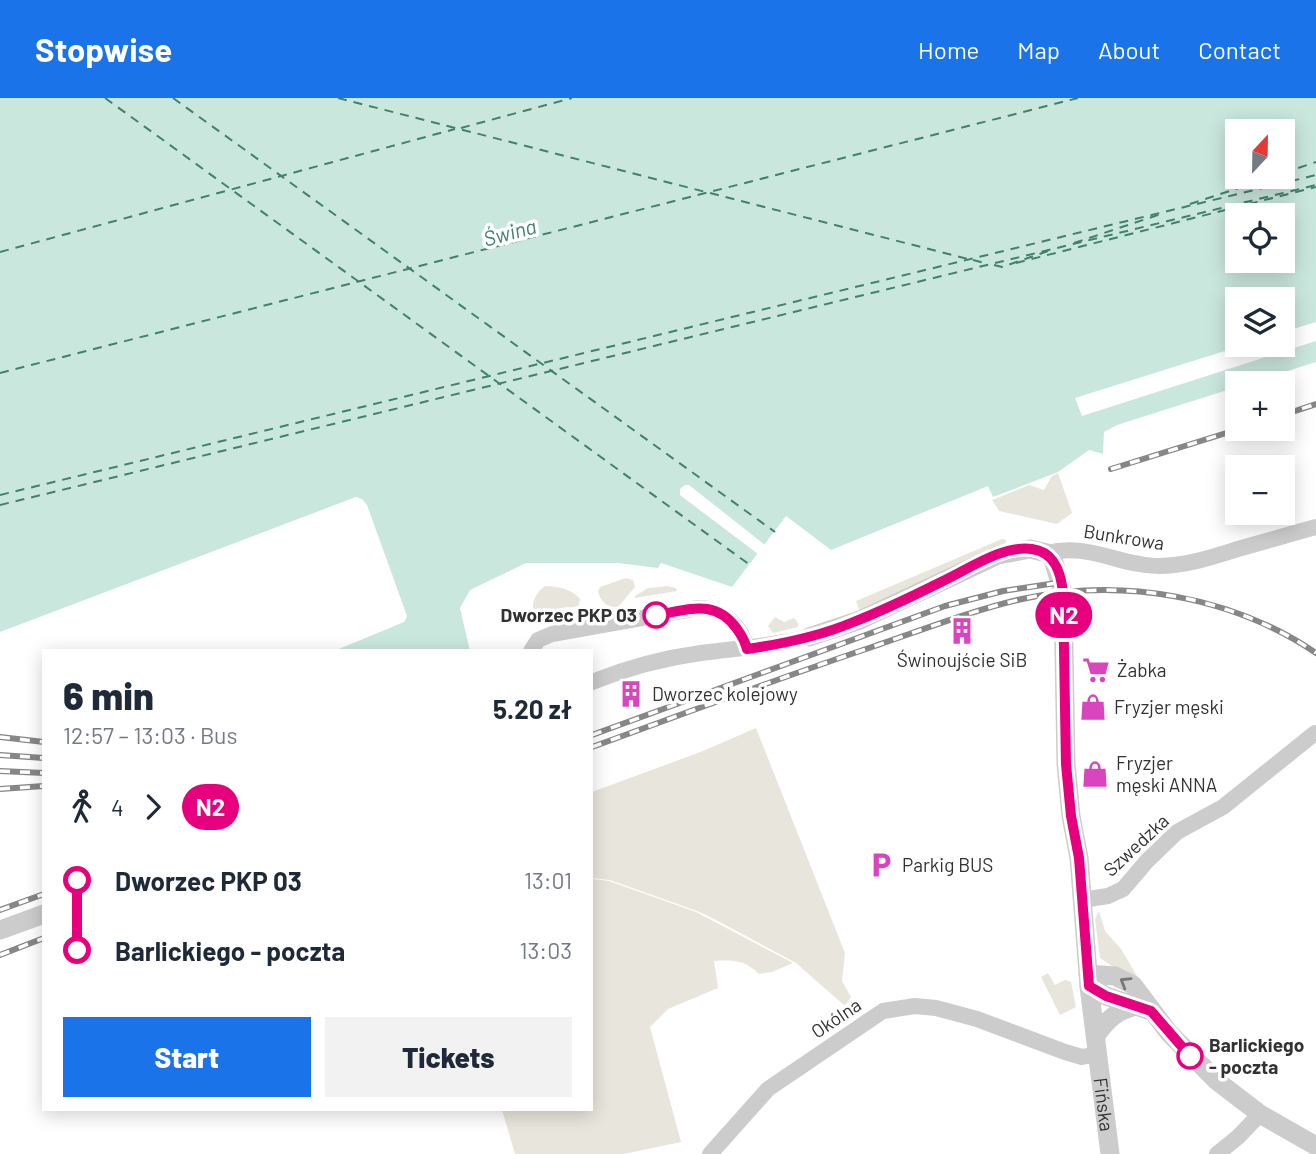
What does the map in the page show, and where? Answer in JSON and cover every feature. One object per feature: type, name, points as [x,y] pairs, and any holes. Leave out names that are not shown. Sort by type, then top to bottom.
[{"type":"street","name":"Bunkrowa","points":[[1047,554],[1058,550],[1084,550],[1136,563],[1171,566],[1193,563],[1316,527]]},
{"type":"street","points":[[593,682],[659,660],[747,649],[809,637],[860,620],[998,555],[1030,549],[1047,554]]},
{"type":"street","name":"Fińska","points":[[1047,554],[1057,567],[1063,593],[1066,764],[1071,816],[1079,858],[1089,980],[1110,1154]]},
{"type":"street","points":[[532,649],[538,640],[552,634],[708,608],[727,617],[745,640],[747,649]]},
{"type":"street","name":"Szwedzka","points":[[1082,900],[1108,896],[1123,889],[1177,832],[1223,807],[1315,733]]},
{"type":"street","points":[[0,930],[42,915]]},
{"type":"street","points":[[1089,980],[1105,974],[1133,985],[1144,1009],[1217,1081],[1260,1114],[1316,1146]]},
{"type":"street","name":"Okólna","points":[[710,1154],[768,1089],[883,1011],[915,1006],[936,1008],[977,1019],[1082,1057],[1097,1044]]},
{"type":"street","points":[[1097,1044],[1112,1015],[1123,1009],[1144,1009]]},
{"type":"street","points":[[1217,1154],[1238,1138],[1260,1114]]},
{"type":"shaded area","points":[[1058,473],[1072,513],[1057,524],[999,511],[992,500],[1029,485],[1044,490],[1052,476]]},
{"type":"shaded area","points":[[1002,539],[1006,540],[1006,543],[860,612],[856,601]]},
{"type":"shaded area","points":[[626,578],[633,580],[635,587],[618,607],[605,604],[599,595],[600,587]]},
{"type":"shaded area","points":[[545,586],[569,590],[580,599],[579,605],[536,616],[534,600]]},
{"type":"shaded area","points":[[648,588],[676,588],[677,591],[635,598]]},
{"type":"shaded area","points":[[775,617],[784,622],[794,618],[798,627],[773,633],[768,626]]},
{"type":"shaded area","points":[[756,728],[845,953],[842,981],[851,997],[845,1006],[796,963],[716,920],[610,880],[593,878],[593,792],[703,751]]},
{"type":"shaded area","points":[[593,879],[609,881],[696,912],[793,963],[759,974],[738,962],[714,961],[718,988],[668,1009],[650,1027],[681,1142],[624,1154],[515,1154],[502,1111],[593,1111]]},
{"type":"shaded area","points":[[1099,911],[1105,931],[1121,949],[1144,988],[1100,958],[1095,919]]},
{"type":"shaded area","points":[[1048,973],[1055,985],[1065,980],[1071,982],[1076,1007],[1060,1015],[1041,977]]},
{"type":"water","name":"Świna","points":[[0,98],[1316,98],[1316,362],[1287,371],[1225,371],[1225,391],[1117,425],[1104,432],[1103,454],[1089,450],[1058,472],[993,497],[988,486],[831,550],[786,516],[732,587],[661,563],[658,568],[618,563],[526,563],[470,590],[460,608],[470,649],[339,649],[404,622],[407,616],[367,505],[356,497],[0,632]]},
{"type":"pier","points":[[1316,322],[1316,341],[1295,348],[1295,328]]},
{"type":"pier","points":[[1225,351],[1225,357],[1266,357],[1082,416],[1075,398]]},
{"type":"pier","points":[[689,485],[765,545],[758,554],[680,495],[680,489]]},
{"type":"ferry route","points":[[105,98],[750,565]]},
{"type":"ferry route","points":[[173,98],[775,532]]},
{"type":"ferry route","points":[[338,98],[968,259]]},
{"type":"ferry route","points":[[461,128],[572,98]]},
{"type":"ferry route","points":[[0,373],[1078,98]]},
{"type":"ferry route","points":[[0,252],[455,129]]},
{"type":"ferry route","points":[[1295,169],[1316,162]]},
{"type":"ferry route","points":[[0,495],[1316,175]]},
{"type":"ferry route","points":[[0,505],[1316,185]]},
{"type":"ferry route","points":[[1016,263],[1316,187]]},
{"type":"ferry route","points":[[1190,204],[1236,189]]},
{"type":"ferry route","points":[[1074,243],[1161,214]]},
{"type":"ferry route","points":[[994,265],[1002,267],[1048,251]]},
{"type":"ferry route","points":[[973,260],[988,264]]},
{"type":"railway","points":[[1295,411],[1316,404]]},
{"type":"railway","points":[[1111,469],[1225,433]]},
{"type":"railway","points":[[593,735],[945,606],[1003,591],[1063,582]]},
{"type":"railway","points":[[593,747],[963,616],[1022,599],[1060,593],[1098,590],[1175,596],[1249,617],[1316,653]]},
{"type":"railway","points":[[0,737],[42,742]]},
{"type":"railway","points":[[0,755],[42,758]]},
{"type":"railway","points":[[0,771],[42,773]]},
{"type":"railway","points":[[0,789],[42,786]]},
{"type":"railway","points":[[0,910],[42,895]]},
{"type":"railway","points":[[0,955],[42,939]]},
{"type":"bus line","name":"N2","points":[[656,615],[708,608],[727,617],[745,640],[747,649],[769,646],[804,639],[850,624],[998,555],[1021,549],[1039,550],[1047,554],[1057,567],[1063,593],[1066,764],[1071,816],[1079,858],[1089,986],[1106,996],[1151,1011],[1190,1056]]},
{"type":"place","name":"Dworzec PKP 03","points":[[656,615]]},
{"type":"place","name":"Świnoujście SiB","points":[[962,631]]},
{"type":"place","name":"Żabka","points":[[1096,670]]},
{"type":"place","name":"Dworzec kolejowy","points":[[631,694]]},
{"type":"place","name":"Fryzjer męski","points":[[1093,707]]},
{"type":"place","name":"Fryzjer męski ANNA","points":[[1095,774]]},
{"type":"place","name":"Parkig BUS","points":[[881,865]]},
{"type":"place","name":"Barlickiego - poczta","points":[[1190,1056]]}]
